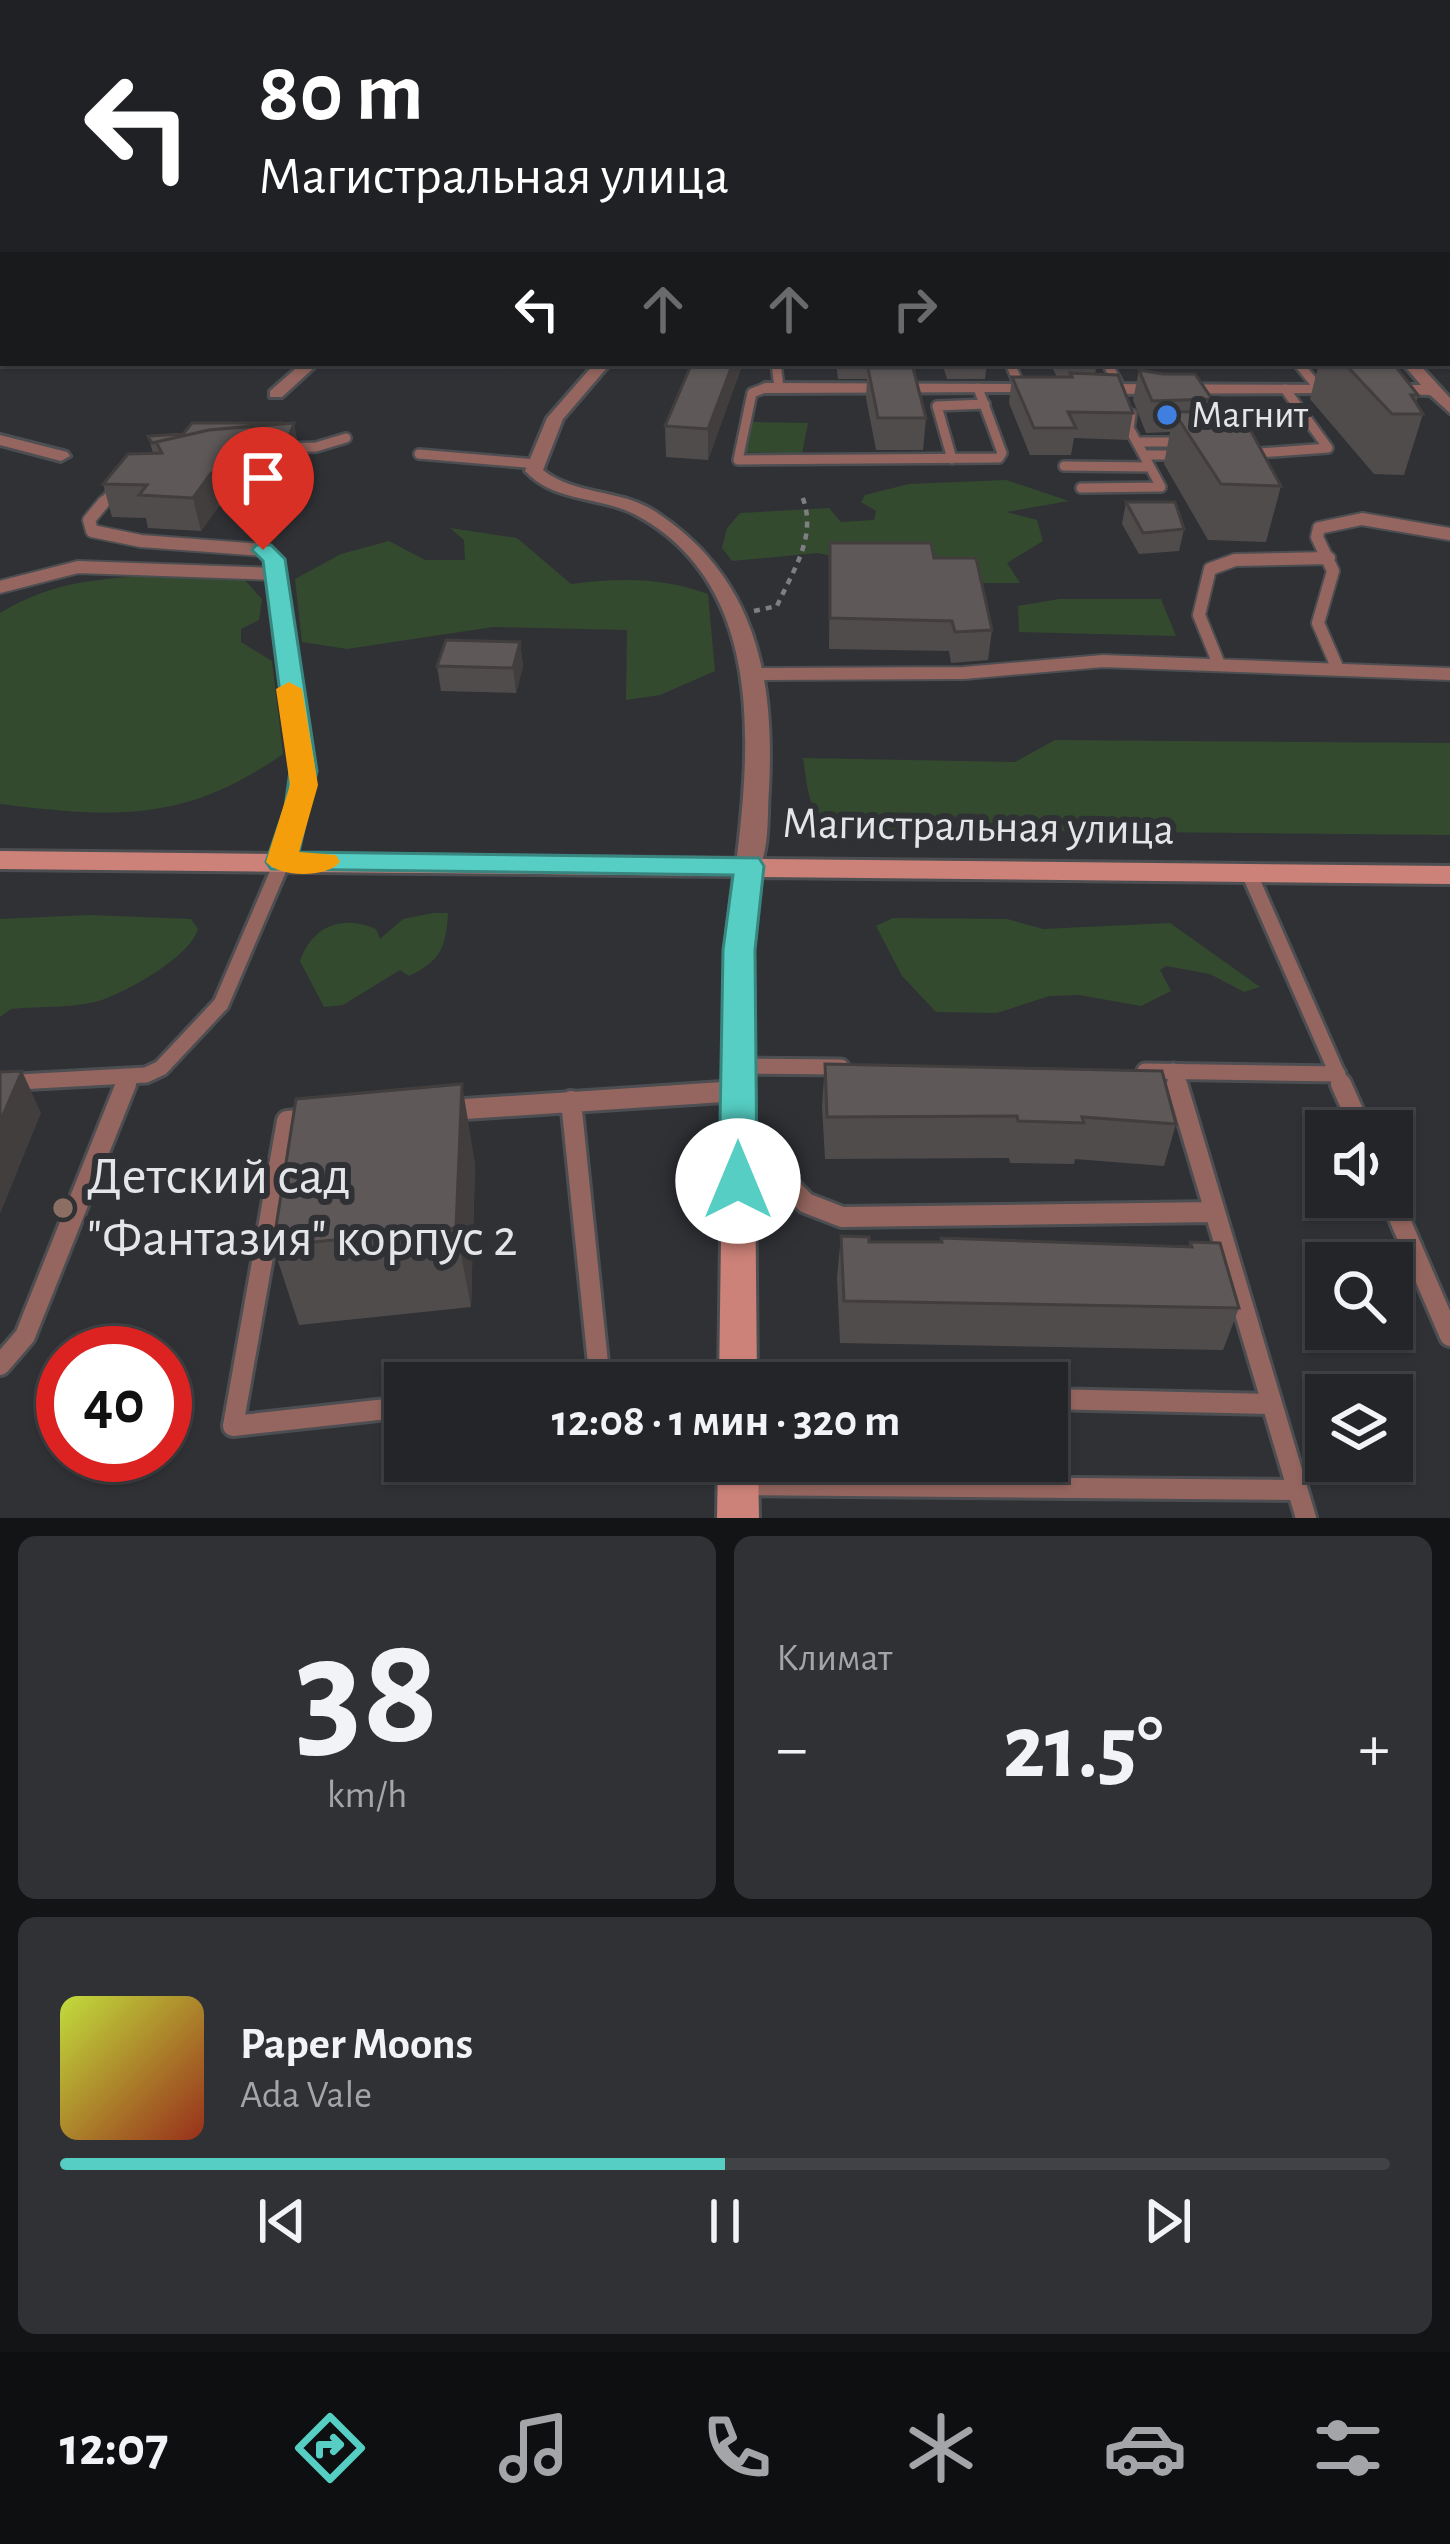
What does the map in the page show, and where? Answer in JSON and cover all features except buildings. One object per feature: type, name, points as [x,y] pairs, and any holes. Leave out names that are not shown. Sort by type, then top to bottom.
[{"type":"main road","name":"Магистральная улица","points":[[0,860],[1450,875]]},
{"type":"main road","points":[[738,1362],[739,950],[749,866]]},
{"type":"street","points":[[276,394],[308,366]]},
{"type":"street","points":[[600,366],[555,418],[534,471],[542,479],[631,506],[673,531],[700,555],[739,614],[752,674],[761,770],[749,866]]},
{"type":"street","points":[[1413,366],[1443,399]]},
{"type":"street","points":[[772,388],[906,382],[981,396],[1021,388],[1060,389]]},
{"type":"street","points":[[1080,389],[1364,390],[1443,399]]},
{"type":"street","points":[[0,440],[61,456]]},
{"type":"lane","points":[[776,366],[772,388],[752,393],[735,455],[738,460],[952,459],[1002,456],[981,396],[937,406],[952,459]]},
{"type":"lane","points":[[1011,366],[1021,388]]},
{"type":"lane","points":[[1081,488],[1161,488],[1136,442],[1108,366]]},
{"type":"lane","points":[[1300,366],[1320,390]]},
{"type":"lane","points":[[1201,389],[1211,405]]},
{"type":"lane","points":[[1228,454],[1328,448],[1285,389]]},
{"type":"lane","points":[[1364,390],[1378,404]]},
{"type":"lane","points":[[263,447],[316,447],[346,438]]},
{"type":"lane","points":[[1136,442],[1202,442]]},
{"type":"lane","points":[[419,454],[536,464]]},
{"type":"lane","points":[[1064,466],[1186,454]]},
{"type":"lane","points":[[0,1083],[128,1078],[161,1068],[221,1004],[281,862],[304,785],[274,559],[263,550],[141,541],[88,528],[128,476]]},
{"type":"lane","points":[[1336,668],[1318,623],[1333,572],[1316,532],[1334,521],[1381,520],[1450,535]]},
{"type":"lane","points":[[1218,662],[1199,615],[1210,569],[1235,560],[1329,558]]},
{"type":"lane","points":[[0,587],[78,567],[276,574]]},
{"type":"lane","points":[[752,674],[964,673],[1103,661],[1450,674]]},
{"type":"lane","points":[[1249,873],[1353,1110]]},
{"type":"lane","points":[[429,1111],[572,1101],[852,1067]]},
{"type":"lane","points":[[1127,1071],[1338,1074]]},
{"type":"lane","points":[[1173,1072],[1306,1518]]},
{"type":"lane","points":[[0,1366],[25,1336],[128,1078]]},
{"type":"lane","points":[[572,1101],[598,1362]]},
{"type":"lane","points":[[335,1118],[287,1120],[233,1426],[384,1409]]},
{"type":"lane","points":[[738,1134],[806,1204],[842,1217],[1214,1212]]},
{"type":"lane","points":[[1399,1218],[1450,1336]]},
{"type":"lane","points":[[1068,1399],[1270,1404]]},
{"type":"lane","points":[[738,1488],[1295,1490]]},
{"type":"path","points":[[739,614],[777,606],[810,532],[811,512],[802,496]]},
{"type":"green space","points":[[752,422],[808,423],[802,454],[744,452]]},
{"type":"green space","points":[[1006,480],[1069,501],[1006,512],[1037,520],[1043,541],[1007,563],[1020,583],[975,583],[817,553],[732,561],[722,548],[727,528],[740,513],[829,508],[841,522],[874,520],[876,511],[861,502],[865,495],[909,484]]},
{"type":"green space","points":[[450,528],[517,538],[571,584],[641,580],[708,594],[715,671],[660,695],[626,700],[627,630],[493,627],[347,649],[302,642],[295,579],[341,554],[389,541],[425,560],[465,560],[464,540]]},
{"type":"green space","points":[[168,573],[242,577],[262,599],[259,620],[241,629],[241,642],[272,661],[283,754],[213,793],[148,810],[79,812],[0,804],[0,613],[62,587]]},
{"type":"green space","points":[[1059,599],[1161,599],[1176,636],[1019,632],[1018,606]]},
{"type":"green space","points":[[1055,740],[1450,743],[1450,835],[850,829],[818,813],[809,795],[803,758],[1015,762]]},
{"type":"green space","points":[[448,913],[447,925],[440,952],[428,965],[409,976],[400,970],[343,1005],[324,1007],[300,961],[320,932],[351,923],[376,929],[380,939],[403,919]]},
{"type":"green space","points":[[89,915],[191,919],[198,929],[173,960],[118,993],[85,1004],[11,1009],[0,1017],[0,919]]},
{"type":"green space","points":[[893,918],[1007,919],[1043,929],[1170,923],[1260,987],[1244,992],[1210,974],[1166,966],[1160,970],[1171,991],[1141,1006],[1079,995],[1049,996],[997,1013],[936,1012],[902,976],[876,926]]},
{"type":"slow traffic","points":[[289,689],[304,785],[281,862],[325,862]]},
{"type":"place","name":"Магнит","points":[[1167,415]]},
{"type":"place","name":"Детский сад \"Фантазия\" корпус 2","points":[[63,1208]]},
{"type":"route","points":[[263,550],[274,559],[280,590],[287,677],[304,771],[299,807],[281,862],[749,866],[739,950],[738,1181]]}]
